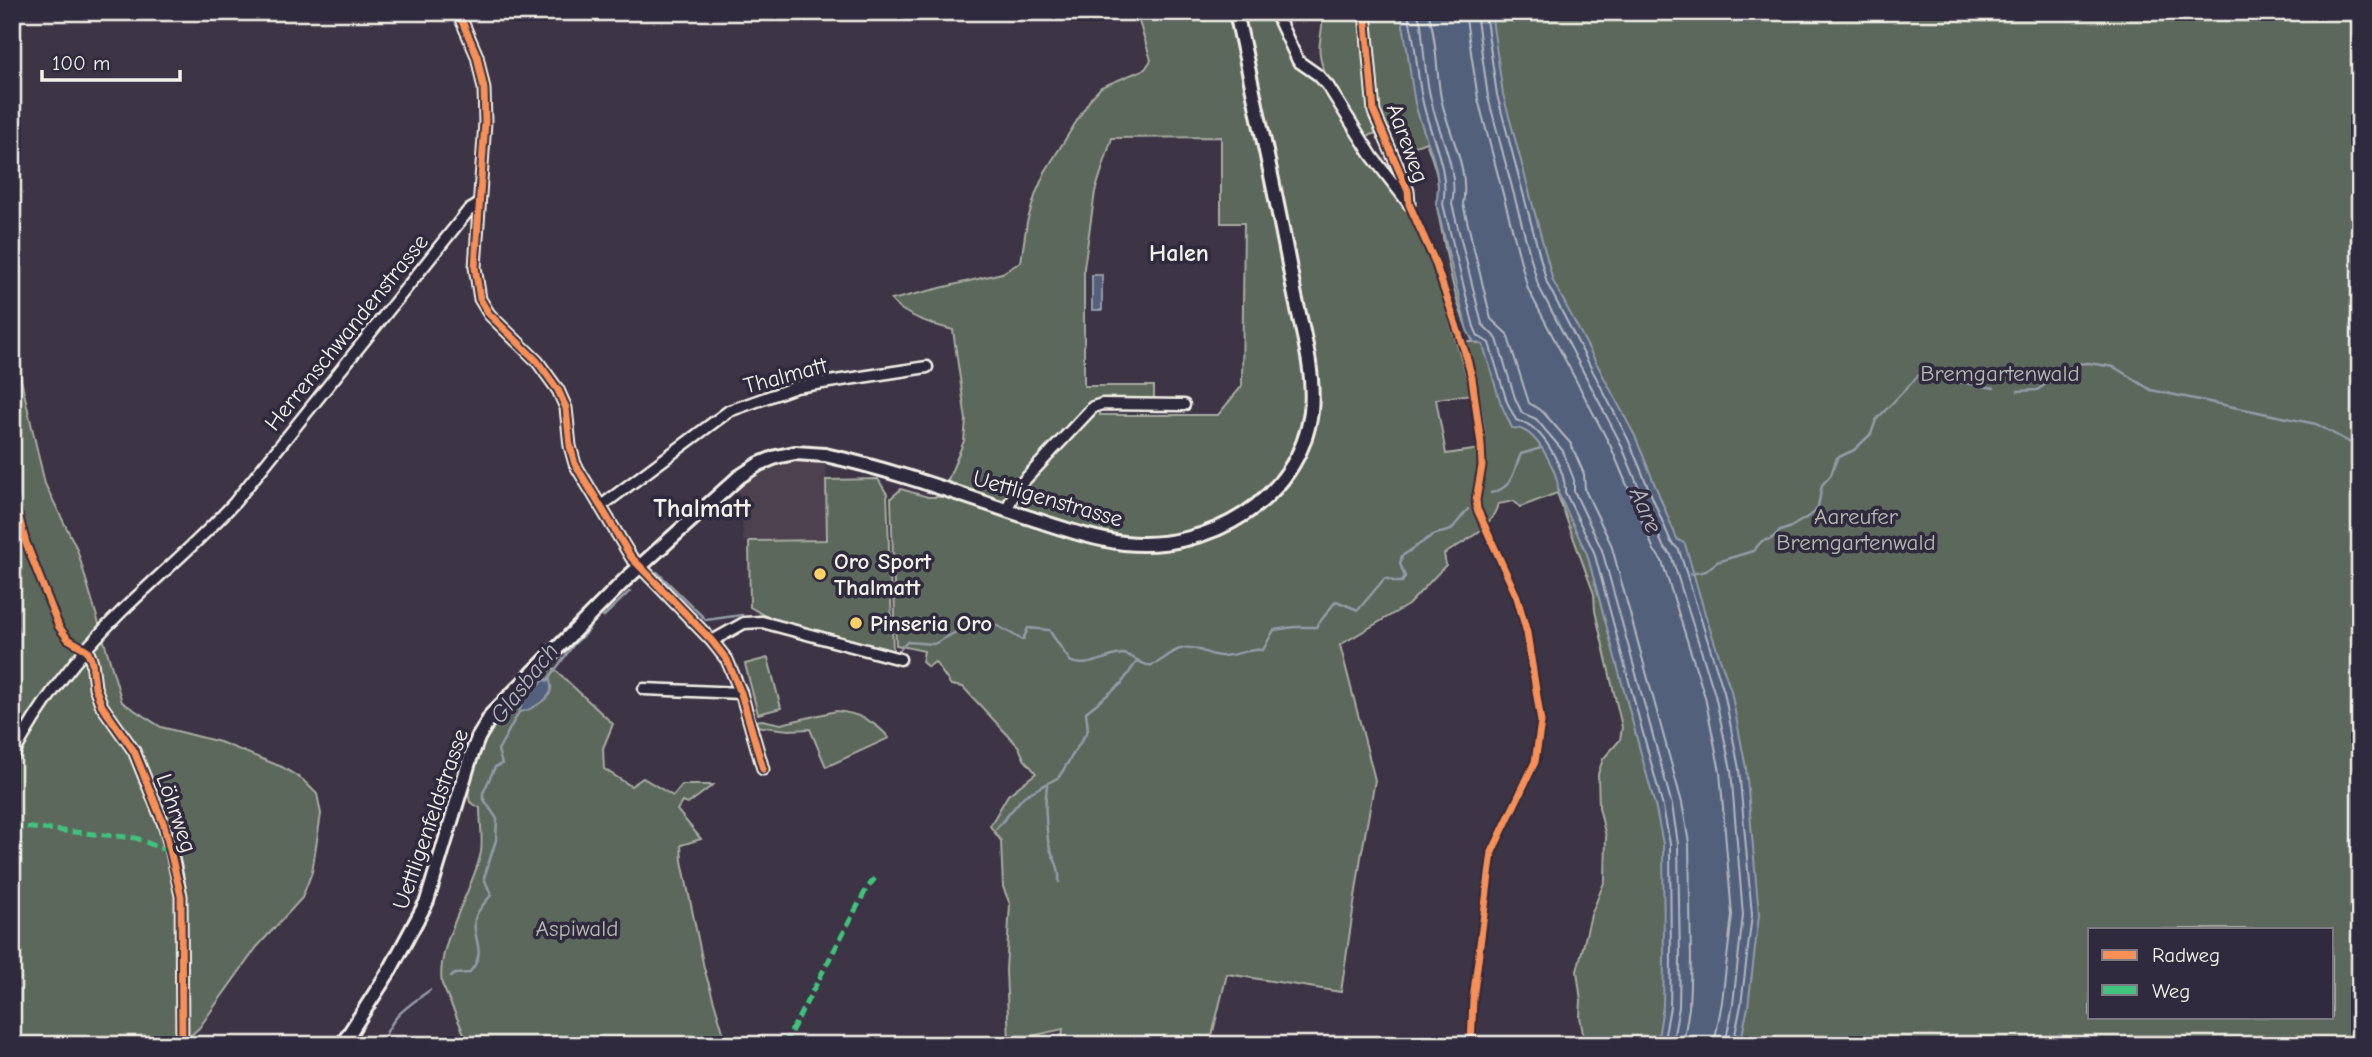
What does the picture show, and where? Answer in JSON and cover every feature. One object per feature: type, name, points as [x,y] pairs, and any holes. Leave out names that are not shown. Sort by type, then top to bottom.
[{"type":"main road","name":"Uettligenstrasse","points":[[640,566],[738,477],[759,464],[785,455],[806,453],[835,457],[1099,539],[1151,544],[1178,541],[1222,527],[1266,499],[1280,484],[1301,449],[1311,410],[1309,368],[1272,177],[1236,12]]},
{"type":"main road","name":"Uettligenfeldstrasse","points":[[342,1045],[403,948],[427,901],[470,759],[487,721],[509,695],[640,566]]},
{"type":"street","points":[[458,12],[477,56],[484,89],[485,122],[475,276],[480,299],[489,314],[537,360],[558,390],[566,408],[572,455],[582,478],[631,557],[727,660],[741,693],[763,769]]},
{"type":"street","name":"Aareweg","points":[[1275,12],[1298,61],[1328,86],[1372,156],[1409,204],[1408,191],[1374,112],[1365,12]]},
{"type":"street","name":"Herrenschwandenstrasse","points":[[12,758],[44,706],[107,626],[235,502],[468,211],[478,205]]},
{"type":"street","name":"Thalmatt","points":[[601,506],[729,411],[796,387],[927,367]]},
{"type":"street","points":[[1006,510],[1018,487],[1093,407],[1102,404],[1184,405]]},
{"type":"street","points":[[712,641],[744,623],[755,621],[900,659]]},
{"type":"street","name":"Löhrweg","points":[[87,650],[102,706],[134,751],[164,825],[175,865],[181,896],[182,1045]]},
{"type":"street","points":[[644,689],[741,693]]},
{"type":"shaded area","points":[[796,459],[826,460],[827,540],[743,541],[742,505],[737,486],[761,469]]},
{"type":"green space","points":[[1136,12],[1272,12],[1293,62],[1324,86],[1414,220],[1436,276],[1472,394],[1436,399],[1446,454],[1480,449],[1477,484],[1482,483],[1485,448],[1482,412],[1466,342],[1473,342],[1450,274],[1436,203],[1436,172],[1426,142],[1410,148],[1400,126],[1383,131],[1379,121],[1367,12],[2360,12],[2360,1045],[1585,1045],[1577,971],[1591,915],[1605,880],[1606,837],[1599,807],[1598,774],[1603,759],[1620,740],[1622,727],[1595,611],[1594,594],[1557,493],[1520,507],[1514,501],[1498,504],[1490,521],[1483,528],[1444,554],[1446,565],[1408,605],[1340,645],[1375,780],[1341,992],[1227,974],[1211,1040],[1218,1045],[1061,1045],[1063,1029],[1009,1041],[1006,970],[1010,904],[1003,887],[1001,841],[990,826],[1008,795],[1036,773],[1024,759],[1019,747],[963,687],[951,685],[935,662],[928,667],[922,662],[924,651],[896,645],[891,498],[901,489],[928,497],[941,497],[964,441],[966,420],[953,330],[911,315],[891,300],[1002,273],[1021,262],[1027,222],[1036,193],[1045,172],[1091,98],[1101,87],[1145,69],[1151,60]],"holes":[[[1221,137],[1221,223],[1244,223],[1242,386],[1218,415],[1100,415],[1101,399],[1154,399],[1154,386],[1084,386],[1084,268],[1095,192],[1112,138]]]},
{"type":"green space","points":[[1320,12],[1363,12],[1380,132],[1363,137],[1326,77],[1320,55]]},
{"type":"green space","points":[[12,194],[15,194],[19,371],[45,484],[77,549],[122,702],[161,727],[220,742],[282,767],[303,780],[317,794],[321,814],[312,872],[302,898],[257,947],[199,1028],[180,1045],[12,1045]]},
{"type":"green space","name":"Oro Sport Thalmatt","points":[[878,479],[887,494],[893,652],[767,617],[750,607],[749,541],[827,540],[826,480]]},
{"type":"green space","points":[[768,658],[781,708],[758,714],[745,664]]},
{"type":"green space","name":"Aspiwald","points":[[549,664],[613,724],[603,748],[604,769],[631,786],[643,778],[673,796],[682,785],[713,785],[688,804],[682,802],[677,810],[701,839],[681,845],[682,861],[704,968],[727,1045],[469,1045],[442,984],[441,969],[449,935],[481,852],[480,808],[470,802],[468,793],[471,771],[478,748],[494,719]]},
{"type":"green space","points":[[836,711],[866,719],[889,738],[826,767],[810,729],[789,730],[755,726],[754,721],[781,724]]},
{"type":"water","name":"Aare","points":[[1400,12],[1491,12],[1503,94],[1553,281],[1635,436],[1677,539],[1685,544],[1731,691],[1746,768],[1759,915],[1748,1007],[1740,1045],[1657,1045],[1663,1006],[1664,959],[1663,844],[1656,809],[1587,554],[1558,493],[1556,477],[1548,458],[1529,434],[1522,429],[1512,428],[1501,404],[1483,345],[1474,342],[1467,330],[1436,203],[1438,178],[1415,103]]},
{"type":"water","points":[[1092,275],[1102,275],[1102,310],[1092,310]]},
{"type":"water","points":[[546,679],[550,679],[551,688],[547,698],[532,708],[519,712],[526,694]]},
{"type":"waterway","points":[[2018,391],[2037,390],[2075,364],[2114,367],[2151,390],[2316,424],[2360,448]]},
{"type":"waterway","points":[[1691,574],[1706,571],[1717,562],[1753,551],[1762,541],[1771,539],[1780,531],[1814,513],[1818,507],[1822,485],[1831,475],[1837,458],[1854,450],[1871,434],[1876,420],[1919,375],[1994,388]]},
{"type":"waterway","name":"Glasbach","points":[[1491,493],[1509,483],[1521,454],[1541,448]]},
{"type":"waterway","name":"Glasbach","points":[[897,653],[907,642],[934,644],[958,631],[988,624],[994,624],[1023,640],[1028,628],[1049,630],[1070,661],[1082,664],[1122,654],[1152,665],[1176,650],[1185,648],[1221,656],[1263,650],[1274,630],[1316,627],[1336,601],[1358,610],[1385,578],[1402,582],[1405,577],[1400,563],[1402,556],[1433,535],[1451,530],[1468,509]]},
{"type":"waterway","name":"Glasbach","points":[[657,572],[706,620],[742,615]]},
{"type":"waterway","name":"Glasbach","points":[[603,617],[630,591]]},
{"type":"waterway","name":"Glasbach","points":[[547,681],[574,644],[589,630]]},
{"type":"waterway","points":[[996,829],[1024,796],[1059,777],[1088,730],[1086,712],[1121,684],[1138,660]]},
{"type":"waterway","name":"Glasbach","points":[[450,977],[469,973],[478,958],[474,926],[480,909],[491,895],[484,878],[496,840],[497,819],[483,798],[483,793],[495,767],[502,764],[498,750],[519,712]]},
{"type":"waterway","points":[[1047,785],[1045,806],[1048,840],[1059,882]]},
{"type":"waterway","points":[[381,1045],[400,1013],[430,990]]},
{"type":"marked path","points":[[12,826],[136,838],[172,853]]},
{"type":"marked path","points":[[784,1045],[866,890],[875,878]]},
{"type":"cycle path","points":[[458,12],[477,56],[484,89],[485,122],[475,267],[480,299],[489,314],[537,361],[558,390],[566,408],[575,464],[631,557],[727,660],[741,693],[763,769]]},
{"type":"cycle path","points":[[1365,12],[1374,112],[1408,191],[1409,204],[1435,262],[1472,378],[1482,466],[1477,509],[1517,597],[1527,633],[1541,722],[1535,762],[1492,852],[1473,999],[1471,1045]]},
{"type":"cycle path","points":[[12,493],[26,543],[59,627],[68,639],[87,650],[102,706],[134,751],[164,825],[181,896],[182,1045]]},
{"type":"place","name":"Oro Sport Thalmatt","points":[[820,574]]},
{"type":"place","name":"Pinseria Oro","points":[[856,623]]},
{"type":"district","name":"Halen","points":[[1179,253]]},
{"type":"district","name":"Thalmatt","points":[[702,508]]},
{"type":"park label","name":"Bremgartenwald","points":[[2000,373]]},
{"type":"park label","name":"Aareufer Bremgartenwald","points":[[1856,529]]}]
